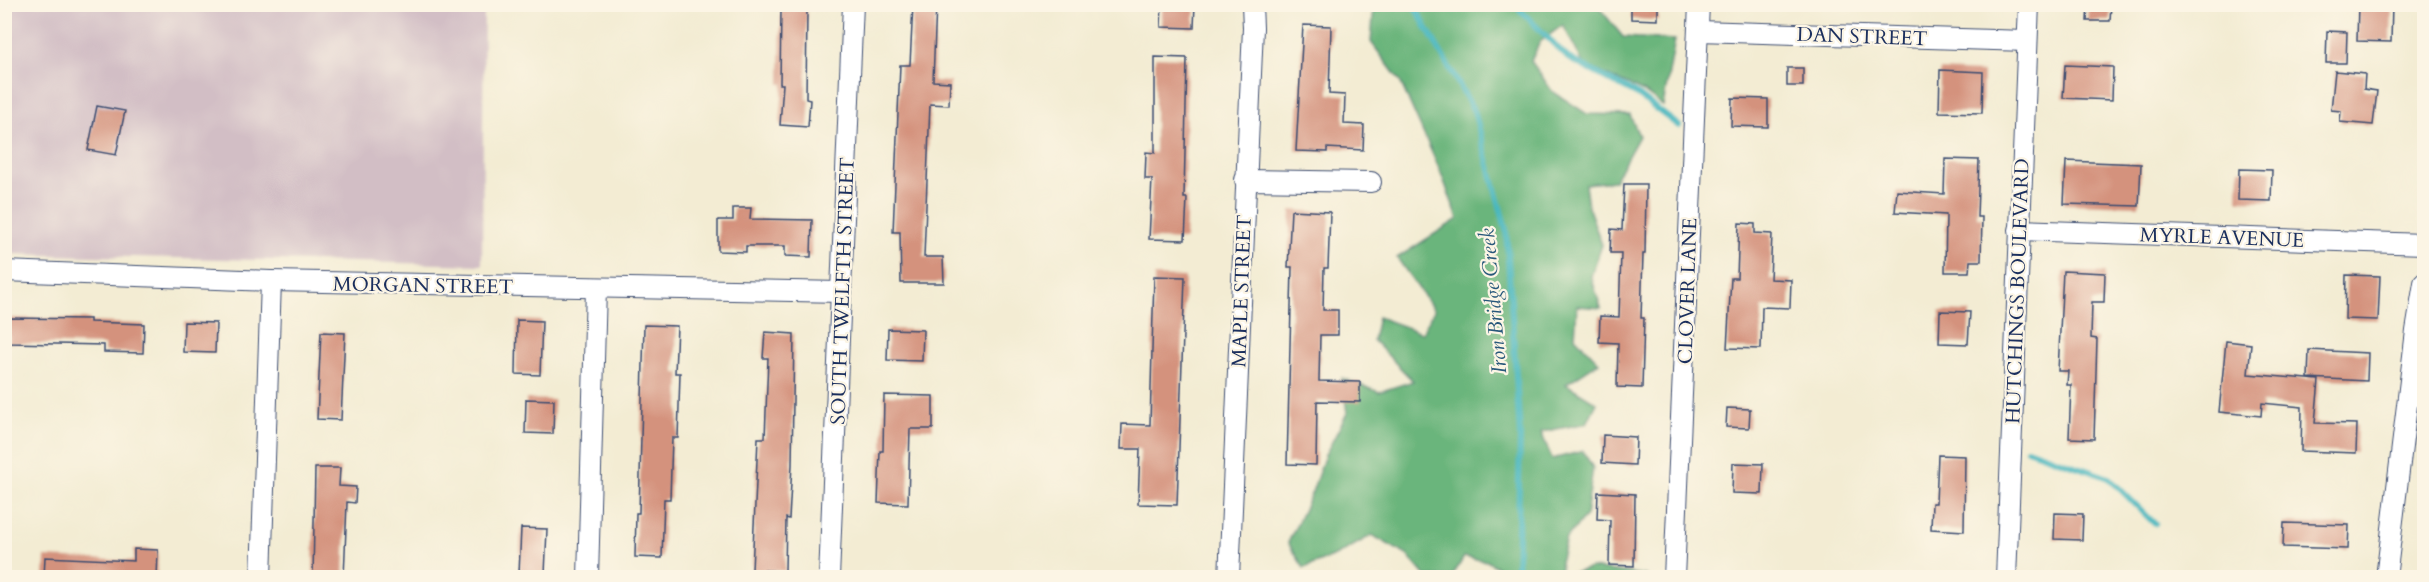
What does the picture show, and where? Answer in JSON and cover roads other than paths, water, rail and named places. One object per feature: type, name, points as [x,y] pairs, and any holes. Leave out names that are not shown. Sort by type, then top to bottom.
[{"type":"street","name":"SOUTH TWELFTH STREET","points":[[829,578],[853,4]]},
{"type":"street","name":"MAPLE STREET","points":[[1229,578],[1253,28],[1252,4]]},
{"type":"street","name":"CLOVER LANE","points":[[1674,578],[1699,4]]},
{"type":"street","name":"HUTCHINGS BOULEVARD","points":[[2006,578],[2029,4]]},
{"type":"street","name":"DAN STREET","points":[[1698,31],[2027,41]]},
{"type":"street","points":[[1245,180],[1371,182]]},
{"type":"street","name":"MYRLE AVENUE","points":[[2019,230],[2424,244]]},
{"type":"street","name":"MORGAN STREET","points":[[4,271],[271,281],[842,292]]},
{"type":"street","points":[[261,578],[271,281]]},
{"type":"street","points":[[2386,578],[2416,331],[2424,283]]},
{"type":"street","points":[[588,578],[596,288]]},
{"type":"waterway","name":"Iron Bridge Creek","points":[[1413,4],[1474,111],[1506,229],[1520,435],[1517,578]]},
{"type":"waterway","points":[[1514,4],[1568,58],[1638,95],[1679,126]]},
{"type":"waterway","points":[[2027,449],[2109,478],[2155,524]]}]
